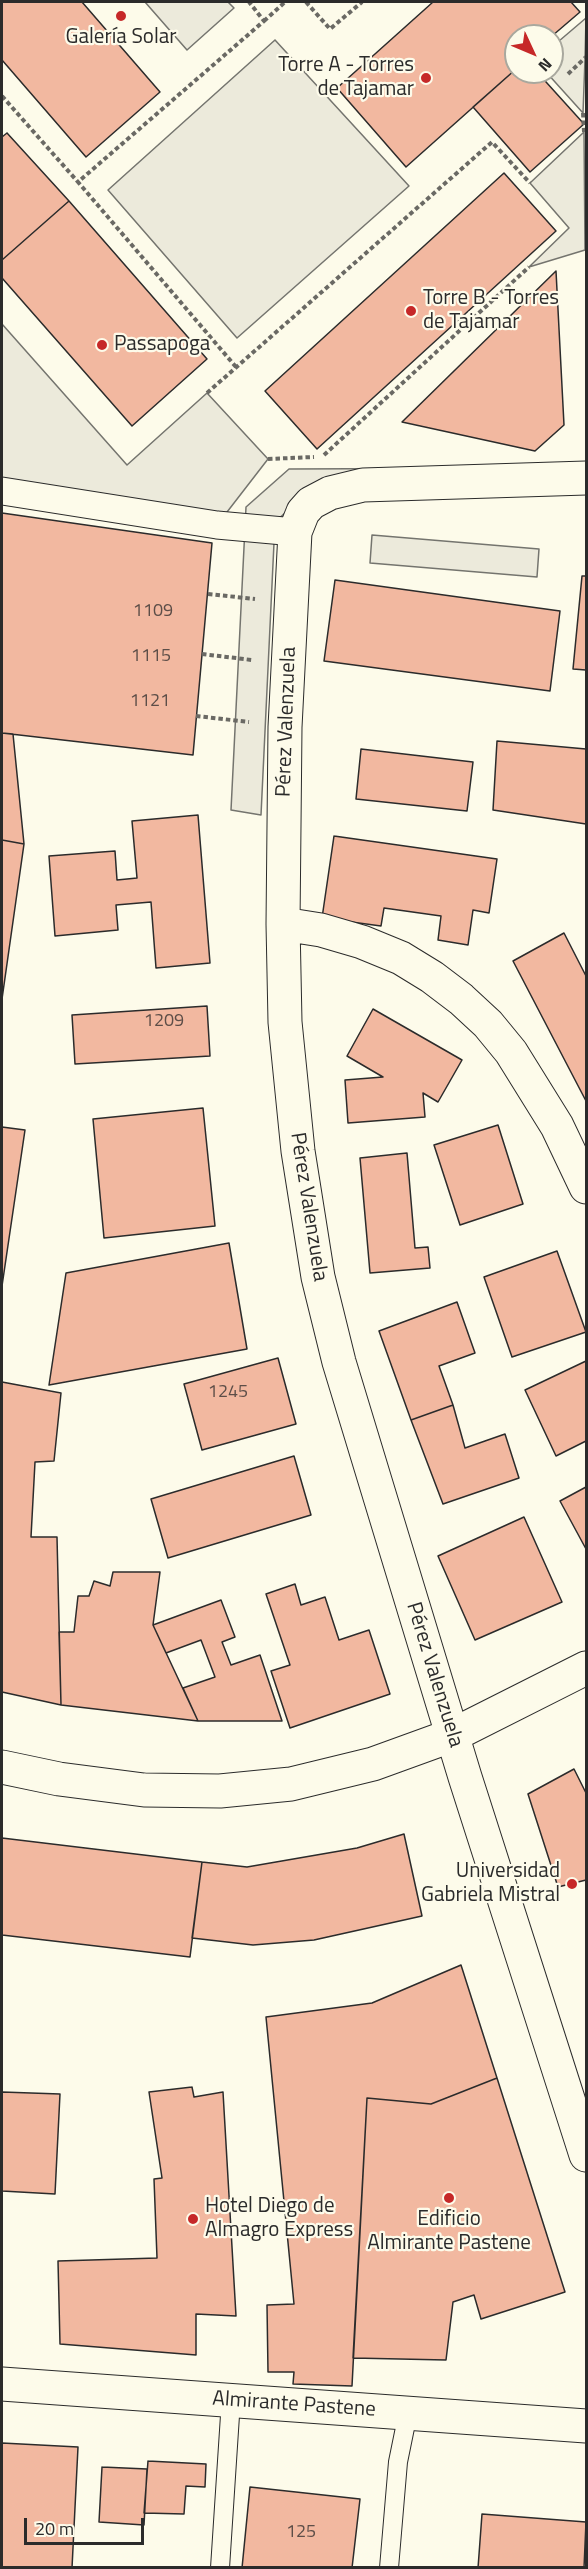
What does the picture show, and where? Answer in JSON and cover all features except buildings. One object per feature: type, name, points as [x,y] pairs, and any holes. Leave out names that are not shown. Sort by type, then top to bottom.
[{"type":"street","name":"Pérez Valenzuela","points":[[586,478],[363,485],[330,493],[312,503],[298,521],[295,532],[285,727],[283,924],[285,1022],[308,1222],[318,1278],[356,1424],[586,2155]]},
{"type":"street","points":[[2,491],[217,525],[295,532]]},
{"type":"street","points":[[283,924],[321,930],[362,942],[401,958],[432,977],[461,999],[488,1024],[512,1052],[557,1126],[586,1187]]},
{"type":"street","points":[[2,1767],[59,1779],[144,1790],[219,1791],[303,1781],[373,1764],[453,1735],[586,1668]]},
{"type":"street","name":"Almirante Pastene","points":[[2,2384],[586,2426]]},
{"type":"lane","points":[[220,2568],[231,2400]]},
{"type":"lane","points":[[389,2568],[398,2462],[408,2413]]},
{"type":"path","points":[[249,2],[264,21]]},
{"type":"path","points":[[78,182],[285,2]]},
{"type":"path","points":[[306,2],[330,29],[362,2]]},
{"type":"path","points":[[568,74],[586,57]]},
{"type":"path","points":[[2,96],[236,367]]},
{"type":"path","points":[[2,104],[6,100]]},
{"type":"path","points":[[583,113],[584,132]]},
{"type":"path","points":[[207,393],[492,141],[530,183]]},
{"type":"path","points":[[268,459],[322,457],[529,267]]},
{"type":"path","points":[[208,594],[291,603]]},
{"type":"path","points":[[202,654],[288,665]]},
{"type":"path","points":[[196,716],[285,727]]},
{"type":"shaded area","points":[[145,2],[228,2],[234,8],[187,50]]},
{"type":"shaded area","points":[[586,18],[583,113],[557,84],[564,84],[564,37]]},
{"type":"shaded area","points":[[275,40],[409,186],[237,338],[108,190]]},
{"type":"shaded area","points":[[584,132],[585,250],[529,267],[569,228],[530,183]]},
{"type":"shaded area","points":[[2,324],[127,465],[207,393],[268,459],[217,525],[2,491]]},
{"type":"shaded area","points":[[533,468],[308,492],[275,522],[261,815],[231,810],[246,507],[289,469]]},
{"type":"shaded area","points":[[372,535],[539,549],[537,577],[370,563]]},
{"type":"place","name":"Galería Solar","points":[[121,16]]},
{"type":"place","name":"Torre A - Torres de Tajamar","points":[[426,78]]},
{"type":"place","name":"Torre B - Torres de Tajamar","points":[[411,311]]},
{"type":"place","name":"Passapoga","points":[[102,345]]},
{"type":"place","name":"Universidad Gabriela Mistral","points":[[572,1884]]},
{"type":"place","name":"Edificio Almirante Pastene","points":[[449,2198]]},
{"type":"place","name":"Hotel Diego de Almagro Express","points":[[193,2219]]}]
